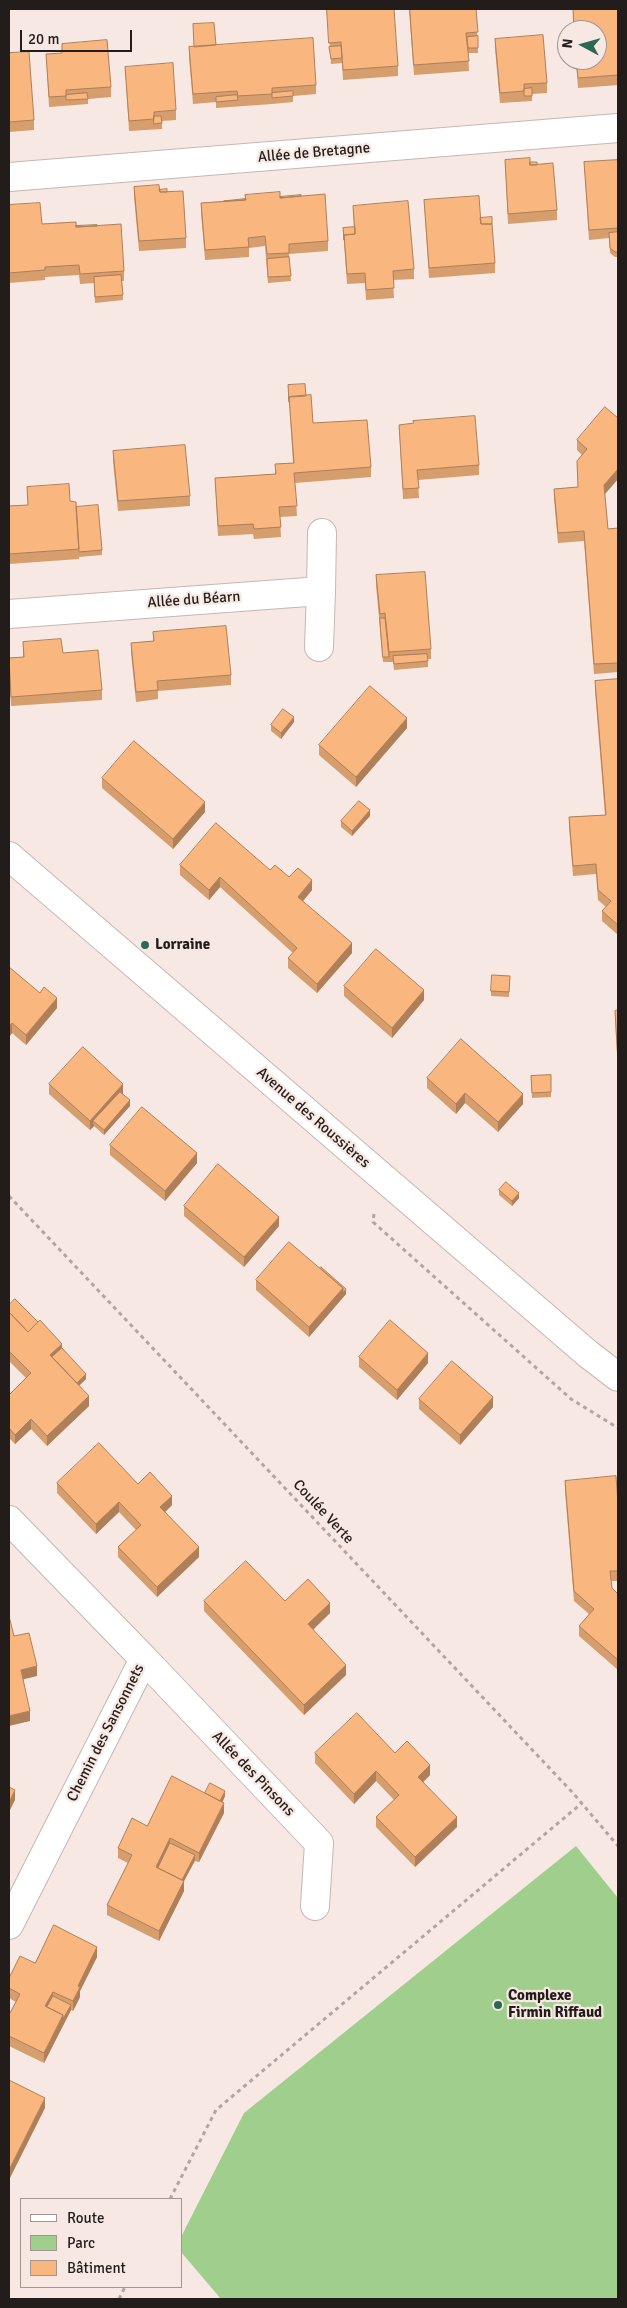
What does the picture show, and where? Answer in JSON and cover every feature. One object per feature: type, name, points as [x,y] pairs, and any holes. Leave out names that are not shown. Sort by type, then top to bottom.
[{"type":"street","name":"Allée de Bretagne","points":[[9,177],[618,128]]},
{"type":"street","points":[[319,647],[322,533]]},
{"type":"street","name":"Allée du Béarn","points":[[9,614],[321,591]]},
{"type":"street","name":"Avenue des Roussières","points":[[9,856],[588,1354],[618,1377]]},
{"type":"street","name":"Chemin des Sansonnets","points":[[9,1520],[144,1659],[9,1925]]},
{"type":"street","name":"Allée des Pinsons","points":[[144,1659],[319,1843],[315,1906]]},
{"type":"path","points":[[380,1175],[373,1222],[571,1399],[618,1428]]},
{"type":"path","name":"Coulée Verte","points":[[9,1196],[582,1803],[618,1846]]},
{"type":"path","points":[[171,2198],[216,2110],[582,1803]]},
{"type":"green space","name":"Complexe Firmin Riffaud","points":[[576,1846],[618,1898],[618,2299],[221,2299],[182,2253],[182,2235],[244,2113]]},
{"type":"building","points":[[327,9],[394,9],[398,66],[343,70],[341,42],[329,43]]},
{"type":"building","points":[[410,9],[476,9],[478,32],[466,33],[469,61],[414,65]]},
{"type":"building","points":[[618,9],[618,75],[578,78],[577,70],[607,70],[607,20],[574,20],[573,10]]},
{"type":"building","points":[[214,23],[216,45],[194,47],[193,24]]},
{"type":"building","points":[[543,35],[547,83],[524,84],[524,91],[500,93],[495,39]]},
{"type":"building","points":[[478,36],[478,48],[468,48],[467,37]]},
{"type":"building","points":[[313,38],[316,85],[272,88],[272,94],[238,96],[237,91],[193,94],[189,47]]},
{"type":"building","points":[[107,40],[111,87],[66,90],[66,96],[49,97],[46,54],[62,53],[62,44]]},
{"type":"building","points":[[341,46],[342,58],[331,59],[329,47]]},
{"type":"building","points":[[29,52],[34,120],[9,122],[9,53]]},
{"type":"building","points":[[173,63],[176,110],[154,112],[154,119],[129,121],[125,67]]},
{"type":"building","points":[[532,88],[532,96],[524,96],[524,89]]},
{"type":"building","points":[[293,91],[293,96],[272,98],[272,93]]},
{"type":"building","points":[[87,93],[88,99],[66,100],[66,95]]},
{"type":"building","points":[[237,95],[238,100],[216,102],[216,97]]},
{"type":"building","points":[[154,116],[161,116],[162,123],[154,124]]},
{"type":"building","points":[[530,158],[530,165],[553,163],[557,210],[508,214],[505,160]]},
{"type":"building","points":[[618,160],[618,228],[589,230],[584,162]]},
{"type":"building","points":[[530,162],[537,162],[537,165],[530,165]]},
{"type":"building","points":[[159,185],[160,192],[183,191],[186,238],[139,241],[134,187]]},
{"type":"building","points":[[167,189],[167,192],[160,192],[159,190]]},
{"type":"building","points":[[280,192],[280,198],[325,194],[328,241],[289,244],[289,253],[267,254],[265,236],[248,238],[249,247],[205,250],[201,203],[246,200],[245,195]]},
{"type":"building","points":[[301,196],[280,198],[280,197]]},
{"type":"building","points":[[479,196],[481,224],[492,224],[495,263],[429,268],[424,200]]},
{"type":"building","points":[[408,201],[414,269],[393,271],[394,288],[366,290],[365,273],[347,274],[344,235],[355,234],[353,206]]},
{"type":"building","points":[[40,203],[42,224],[76,222],[76,227],[121,224],[124,271],[80,274],[79,265],[45,267],[45,270],[9,273],[9,205]]},
{"type":"building","points":[[492,217],[492,224],[481,224],[480,218]]},
{"type":"building","points":[[76,226],[97,226],[76,227]]},
{"type":"building","points":[[355,227],[355,234],[344,235],[344,240],[343,228]]},
{"type":"building","points":[[618,232],[618,252],[615,252],[610,248],[609,233]]},
{"type":"building","points":[[289,257],[291,276],[268,277],[267,259]]},
{"type":"building","points":[[121,275],[123,295],[95,297],[94,277]]},
{"type":"building","points":[[305,384],[306,396],[289,397],[289,402],[288,385]]},
{"type":"building","points":[[311,395],[313,423],[367,420],[371,467],[294,473],[297,506],[279,507],[281,527],[254,529],[253,524],[218,526],[215,478],[276,474],[275,464],[294,463],[289,397]]},
{"type":"building","points":[[605,407],[618,418],[618,469],[604,485],[608,529],[618,528],[618,663],[594,664],[584,531],[558,533],[554,489],[578,487],[577,461],[587,449],[577,440]]},
{"type":"building","points":[[475,416],[479,465],[417,470],[419,488],[403,489],[399,425],[414,423],[413,421]]},
{"type":"building","points":[[185,445],[190,496],[118,501],[113,451]]},
{"type":"building","points":[[69,484],[70,501],[76,502],[79,549],[9,554],[9,506],[28,505],[27,487]]},
{"type":"building","points":[[98,505],[102,550],[79,552],[76,507]]},
{"type":"building","points":[[425,572],[431,649],[389,652],[385,613],[380,614],[376,575]]},
{"type":"building","points":[[380,618],[385,618],[389,657],[383,657]]},
{"type":"building","points":[[226,626],[231,675],[157,681],[158,690],[136,692],[131,643],[154,641],[153,632]]},
{"type":"building","points":[[61,639],[63,653],[98,650],[102,690],[11,697],[9,658],[24,657],[23,642]]},
{"type":"building","points":[[427,654],[428,661],[394,664],[393,656]]},
{"type":"building","points":[[618,679],[618,925],[602,911],[611,901],[598,890],[596,864],[573,866],[569,817],[606,815],[595,681]]},
{"type":"building","points":[[370,686],[407,718],[356,777],[319,745]]},
{"type":"building","points":[[283,709],[294,717],[281,733],[271,725]]},
{"type":"building","points":[[134,741],[205,802],[173,839],[102,778]]},
{"type":"building","points":[[359,801],[370,810],[352,831],[341,821]]},
{"type":"building","points":[[216,823],[270,870],[275,865],[289,877],[298,868],[312,880],[298,897],[352,943],[317,984],[288,958],[297,948],[220,877],[209,890],[180,865]]},
{"type":"building","points":[[376,949],[424,990],[392,1028],[344,986]]},
{"type":"building","points":[[9,967],[40,993],[44,987],[57,998],[26,1035],[12,1023],[9,1027]]},
{"type":"building","points":[[492,975],[510,976],[509,992],[491,991]]},
{"type":"building","points":[[618,1010],[618,1060],[615,1011]]},
{"type":"building","points":[[461,1039],[523,1094],[498,1122],[465,1093],[456,1104],[427,1078]]},
{"type":"building","points":[[83,1047],[123,1084],[90,1121],[49,1084]]},
{"type":"building","points":[[551,1075],[551,1092],[532,1093],[531,1076]]},
{"type":"building","points":[[120,1092],[130,1100],[104,1130],[93,1121]]},
{"type":"building","points":[[142,1107],[197,1153],[165,1191],[110,1145]]},
{"type":"building","points":[[218,1164],[279,1217],[244,1257],[184,1206]]},
{"type":"building","points":[[506,1182],[519,1193],[512,1201],[499,1190]]},
{"type":"building","points":[[289,1242],[343,1288],[309,1327],[256,1280]]},
{"type":"building","points":[[321,1267],[346,1289],[343,1293],[343,1288]]},
{"type":"building","points":[[15,1299],[38,1322],[28,1332],[9,1312],[9,1305]]},
{"type":"building","points":[[9,1312],[28,1332],[40,1320],[62,1344],[50,1355],[89,1396],[47,1436],[31,1419],[15,1435],[9,1428],[9,1395],[31,1373],[9,1351]]},
{"type":"building","points":[[390,1320],[428,1353],[397,1390],[359,1357]]},
{"type":"building","points":[[62,1348],[86,1374],[77,1383],[52,1357]]},
{"type":"building","points":[[452,1361],[493,1397],[460,1435],[419,1399]]},
{"type":"building","points":[[99,1443],[138,1484],[150,1472],[172,1496],[160,1507],[199,1547],[157,1587],[118,1547],[141,1525],[119,1502],[96,1524],[57,1483]]},
{"type":"building","points":[[616,1476],[618,1571],[610,1571],[612,1588],[618,1594],[618,1660],[579,1626],[594,1609],[574,1591],[565,1481]]},
{"type":"building","points":[[246,1561],[285,1601],[308,1579],[330,1603],[308,1624],[346,1665],[304,1705],[204,1601]]},
{"type":"building","points":[[9,1616],[14,1636],[29,1633],[37,1666],[21,1670],[30,1711],[9,1716]]},
{"type":"building","points":[[357,1713],[395,1753],[407,1741],[430,1765],[418,1777],[457,1817],[415,1857],[376,1817],[399,1795],[376,1771],[354,1794],[315,1753]]},
{"type":"building","points":[[172,1776],[224,1803],[199,1853],[170,1838],[156,1867],[184,1881],[159,1931],[107,1905],[132,1855],[118,1848],[132,1818],[147,1826]]},
{"type":"building","points":[[210,1783],[225,1791],[220,1801],[205,1793]]},
{"type":"building","points":[[9,1787],[15,1790],[9,1802]]},
{"type":"building","points":[[170,1843],[195,1855],[182,1880],[158,1868]]},
{"type":"building","points":[[54,1925],[97,1947],[78,1986],[80,1987],[73,2001],[53,1992],[45,2006],[63,2015],[44,2053],[9,2036],[9,2015],[20,1994],[9,1988],[9,1978],[20,1956],[35,1963]]},
{"type":"building","points":[[53,1996],[71,2005],[63,2019],[63,2015],[47,2007]]},
{"type":"building","points":[[9,2080],[45,2098],[9,2170]]},
{"type":"place","name":"Lorraine","points":[[145,945]]},
{"type":"place","name":"Complexe Firmin Riffaud","points":[[498,2005]]}]
